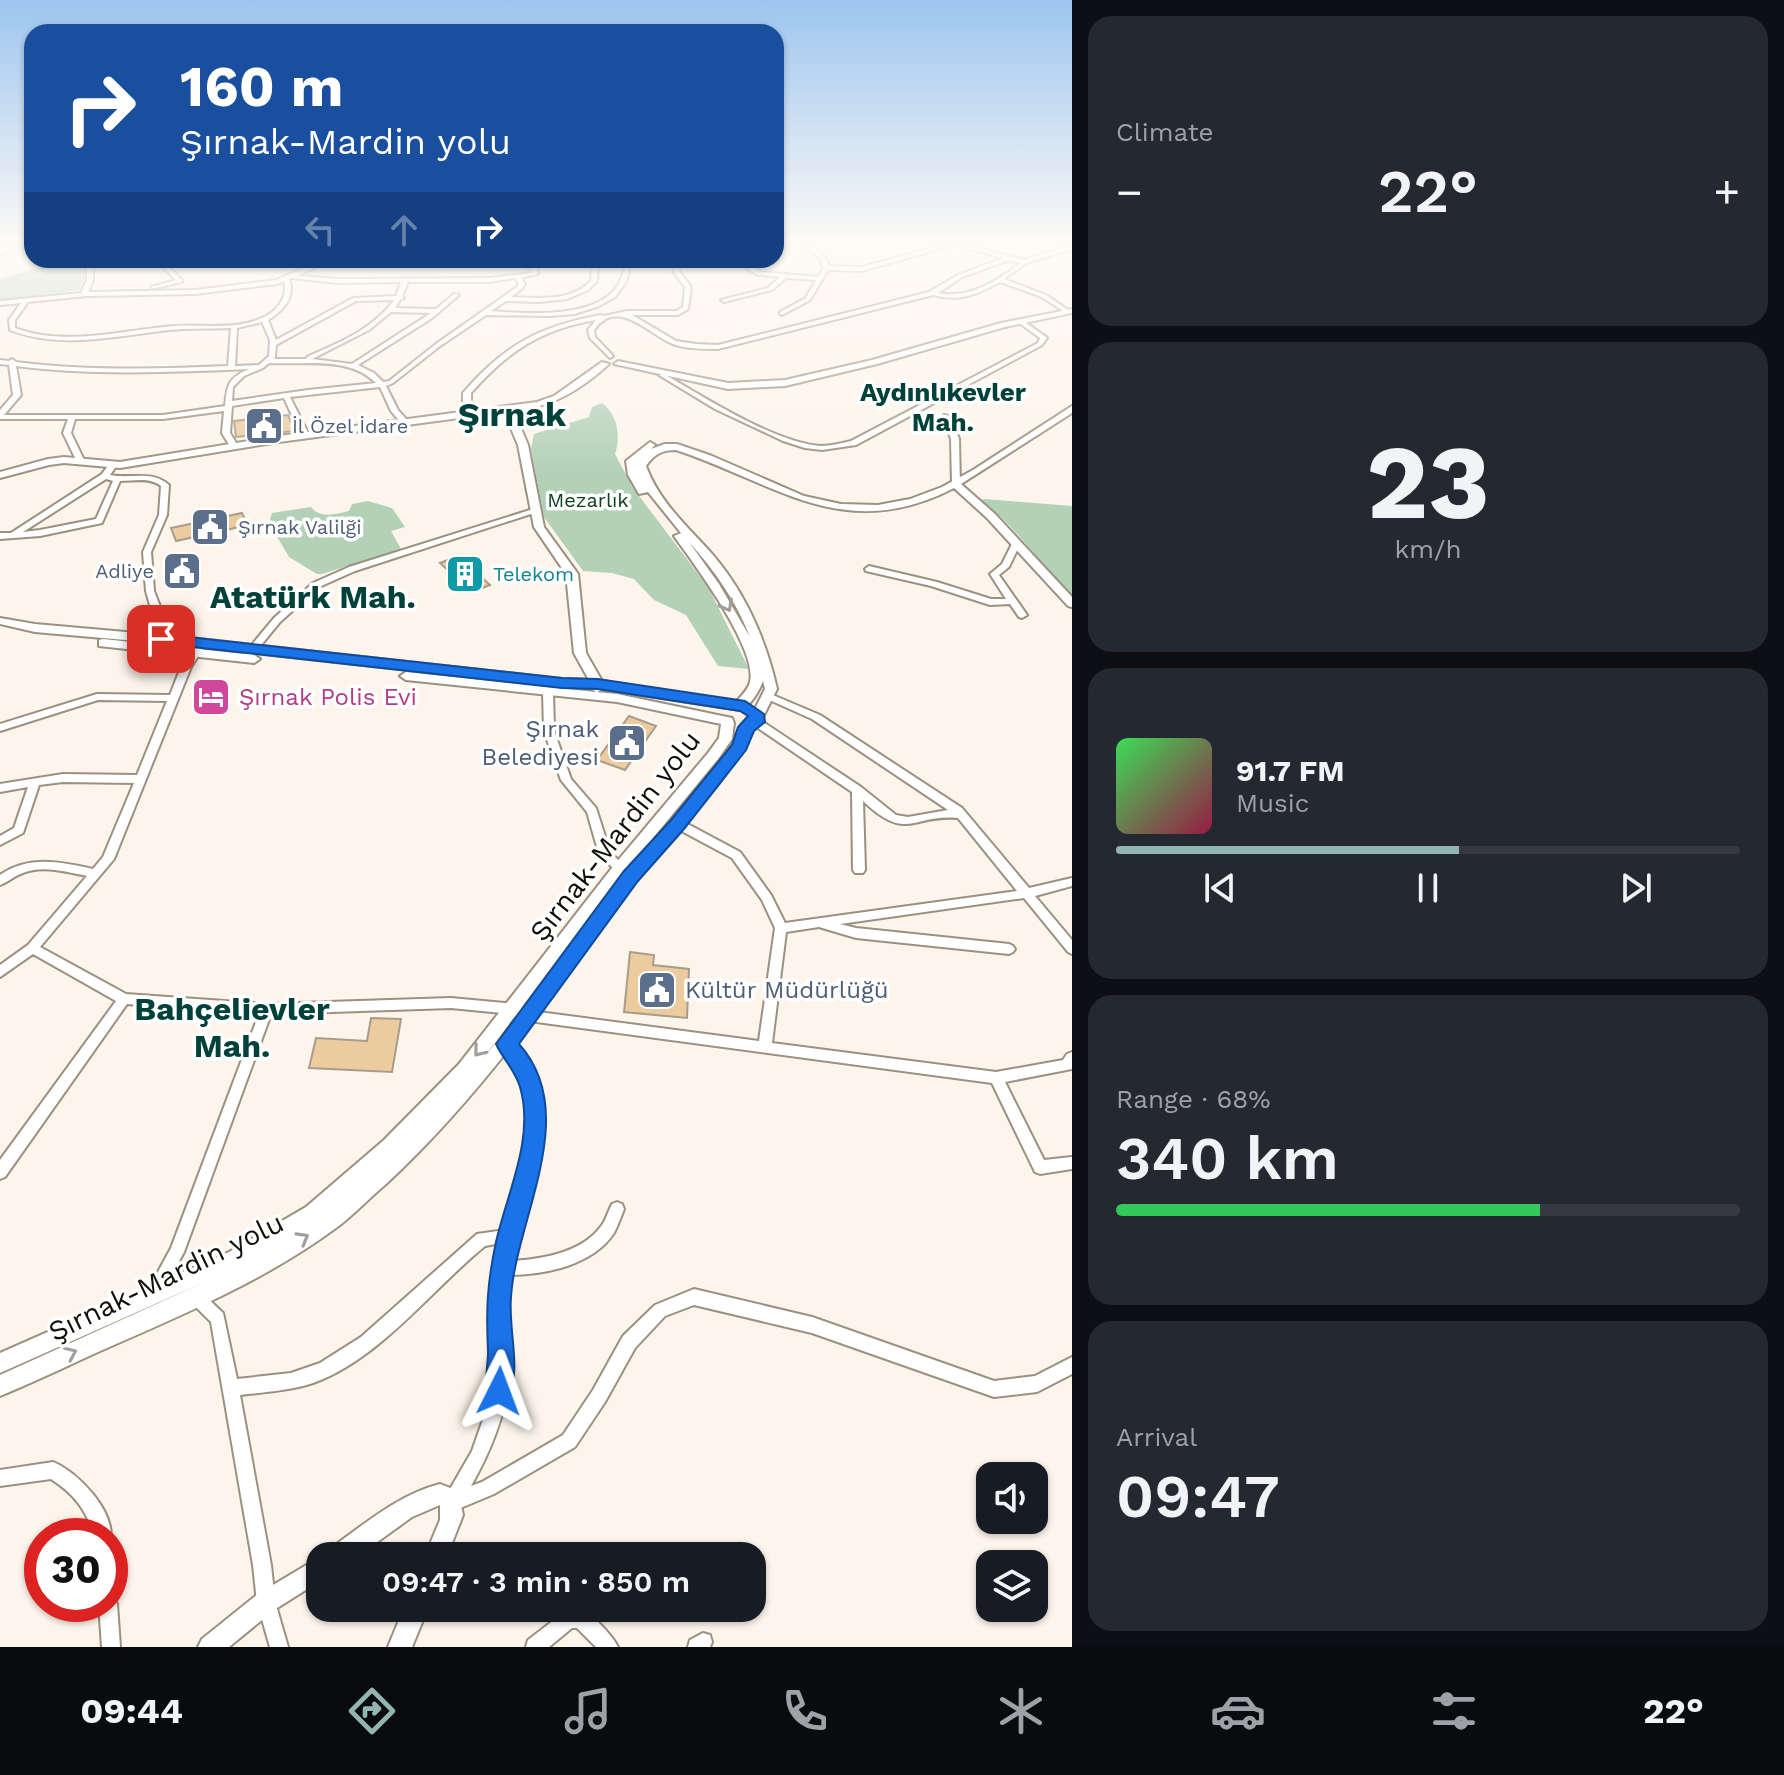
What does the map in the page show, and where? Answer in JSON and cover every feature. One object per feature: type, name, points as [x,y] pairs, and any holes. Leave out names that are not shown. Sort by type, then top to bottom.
[{"type":"street","points":[[12,322],[12,329],[39,337],[70,337],[234,326],[252,322]]},
{"type":"street","points":[[234,446],[226,433],[230,387],[272,357],[273,344],[265,322]]},
{"type":"street","points":[[273,344],[313,322]]},
{"type":"street","points":[[301,362],[375,322]]},
{"type":"street","points":[[351,367],[421,322]]},
{"type":"street","points":[[0,416],[163,417],[382,385],[407,372],[438,345],[473,322]]},
{"type":"street","points":[[467,413],[467,393],[530,336],[576,322]]},
{"type":"street","points":[[598,322],[592,326],[592,337],[606,360],[662,375],[728,386],[785,383],[1017,322]]},
{"type":"street","points":[[641,322],[674,342],[693,347],[718,347],[818,322]]},
{"type":"street","points":[[662,375],[702,400],[762,428],[821,448],[853,443],[1040,344],[1044,338],[1022,322]]},
{"type":"street","points":[[231,367],[234,326]]},
{"type":"street","points":[[0,475],[48,462],[113,465],[549,402],[606,360]]},
{"type":"street","points":[[0,362],[12,361],[53,369],[125,372],[315,361],[351,367],[374,376],[404,421]]},
{"type":"street","points":[[0,416],[17,395],[12,361]]},
{"type":"street","points":[[287,397],[305,435]]},
{"type":"street","points":[[516,408],[515,426],[523,445],[539,527],[572,574],[580,653],[596,690]]},
{"type":"street","points":[[1072,409],[956,485],[917,502],[890,508],[865,510],[831,506],[799,497],[691,451],[664,446],[653,451],[641,466],[648,485],[718,569],[746,610],[768,674],[771,689],[768,696],[816,717],[961,814],[1072,949]]},
{"type":"street","points":[[947,417],[955,439],[956,485],[1072,604]]},
{"type":"street","points":[[72,418],[67,433],[81,462]]},
{"type":"street","name":"Şırnak-Mardin yolu","points":[[0,1386],[196,1297],[322,1227],[403,1158],[507,1044],[522,1012],[620,868],[713,756],[725,739],[732,714],[753,690],[757,668],[709,574],[639,487],[631,465],[634,456],[652,444],[675,443],[691,451]]},
{"type":"street","points":[[5,536],[105,476],[113,465]]},
{"type":"street","points":[[105,476],[117,480],[153,477],[165,485],[163,515],[147,552],[150,591],[156,609],[140,637]]},
{"type":"street","points":[[5,536],[99,521],[117,480]]},
{"type":"street","points":[[249,654],[277,620],[316,585],[352,569],[536,511]]},
{"type":"street","points":[[1016,544],[1006,565],[994,574],[1022,615]]},
{"type":"street","points":[[869,569],[934,584],[983,600],[1012,601]]},
{"type":"street","points":[[0,621],[35,628],[140,637],[198,648]]},
{"type":"street","points":[[0,629],[198,648],[548,691],[596,690]]},
{"type":"street","points":[[0,972],[32,948],[108,859],[174,698],[198,648]]},
{"type":"street","points":[[249,654],[562,683],[617,698],[732,714],[753,722],[857,790],[888,816],[902,821],[950,812],[961,814]]},
{"type":"street","points":[[548,691],[549,731],[566,780],[592,811],[605,854],[620,868]]},
{"type":"street","name":"Şırnak-Mardin yolu","points":[[0,1363],[236,1259],[313,1213],[390,1146],[522,1012],[740,746],[768,696]]},
{"type":"street","points":[[0,728],[97,697],[174,698]]},
{"type":"street","points":[[732,714],[753,711],[753,722]]},
{"type":"street","points":[[0,788],[63,778],[140,779]]},
{"type":"street","points":[[0,841],[19,830],[35,782]]},
{"type":"street","points":[[857,790],[859,870]]},
{"type":"street","points":[[678,824],[736,855],[767,898],[781,928],[765,1047]]},
{"type":"street","points":[[0,881],[22,867],[37,863],[95,874]]},
{"type":"street","points":[[781,928],[1029,893],[1072,882]]},
{"type":"street","points":[[816,923],[856,933],[1009,949]]},
{"type":"street","points":[[32,948],[124,999],[267,1009],[451,1003],[996,1078],[1067,1065],[1072,1058]]},
{"type":"street","points":[[0,1172],[124,999]]},
{"type":"street","points":[[153,1295],[177,1252],[267,1009]]},
{"type":"street","points":[[451,1503],[478,1462],[496,1409],[502,1372],[498,1297],[509,1239],[526,1182],[535,1114],[531,1086],[519,1059],[507,1044]]},
{"type":"street","points":[[996,1078],[1040,1167],[1072,1163]]},
{"type":"street","points":[[503,1268],[525,1269],[552,1263],[581,1250],[607,1231],[617,1209]]},
{"type":"street","points":[[230,1388],[286,1381],[325,1370],[359,1348],[482,1239],[503,1236],[509,1239]]},
{"type":"street","points":[[196,1297],[218,1318],[266,1602],[279,1647]]},
{"type":"street","points":[[451,1503],[488,1488],[569,1441],[629,1342],[660,1310],[694,1297],[812,1325],[994,1389],[1037,1384],[1072,1365]]},
{"type":"street","points":[[0,1478],[15,1473],[53,1470],[79,1486],[98,1518]]},
{"type":"street","points":[[360,1542],[431,1494],[446,1494],[451,1503],[452,1516],[442,1542]]},
{"type":"street","points":[[210,1647],[266,1602],[306,1577]]},
{"type":"street","points":[[535,1647],[569,1619],[581,1619],[609,1647]]},
{"type":"street","points":[[109,1622],[111,1647]]},
{"type":"street","points":[[400,1647],[410,1622]]},
{"type":"green space","name":"Mezarlık","points":[[602,403],[615,420],[618,440],[615,454],[633,488],[708,587],[749,669],[718,666],[686,615],[654,600],[634,579],[612,573],[583,571],[544,517],[531,449],[534,434],[589,417],[592,407]]},
{"type":"green space","points":[[980,500],[1072,506],[1072,600],[1017,534]]},
{"type":"green space","points":[[368,501],[392,508],[405,527],[391,531],[401,549],[322,574],[289,557],[269,523],[272,513],[311,507],[319,513],[333,514],[349,511],[352,504]]},
{"type":"building","name":"İl Özel İdare","points":[[288,415],[295,431],[236,437],[234,421]]},
{"type":"building","name":"Şırnak Valilği","points":[[242,513],[248,525],[176,541],[171,528]]},
{"type":"building","name":"Telekom","points":[[459,556],[490,585],[471,592],[440,563]]},
{"type":"building","name":"Adliye","points":[[198,561],[200,575],[166,580],[165,566]]},
{"type":"building","name":"Şırnak Belediyesi","points":[[629,716],[656,726],[625,770],[597,760]]},
{"type":"building","name":"Kültür Müdürlüğü","points":[[630,952],[654,955],[653,965],[689,969],[687,1018],[624,1012]]},
{"type":"building","points":[[371,1018],[401,1019],[392,1072],[309,1068],[316,1038],[367,1041]]},
{"type":"place","name":"İl Özel İdare","points":[[264,426]]},
{"type":"place","name":"Şırnak Valilği","points":[[210,527]]},
{"type":"place","name":"Adliye","points":[[182,571]]},
{"type":"place","name":"Telekom","points":[[465,574]]},
{"type":"place","name":"Şırnak Polis Evi","points":[[211,697]]},
{"type":"place","name":"Şırnak Belediyesi","points":[[627,743]]},
{"type":"place","name":"Kültür Müdürlüğü","points":[[657,990]]},
{"type":"district","name":"Aydınlıkevler Mah.","points":[[943,407]]},
{"type":"district","name":"Şırnak","points":[[512,414]]},
{"type":"district","name":"Atatürk Mah.","points":[[313,597]]},
{"type":"district","name":"Bahçelievler Mah.","points":[[232,1028]]},
{"type":"route","points":[[161,639],[562,683],[598,684],[745,707],[756,714],[756,722],[747,727],[740,746],[718,776],[631,876],[507,1044],[519,1059],[531,1086],[535,1114],[526,1182],[509,1239],[498,1297],[502,1372],[499,1391]]}]
